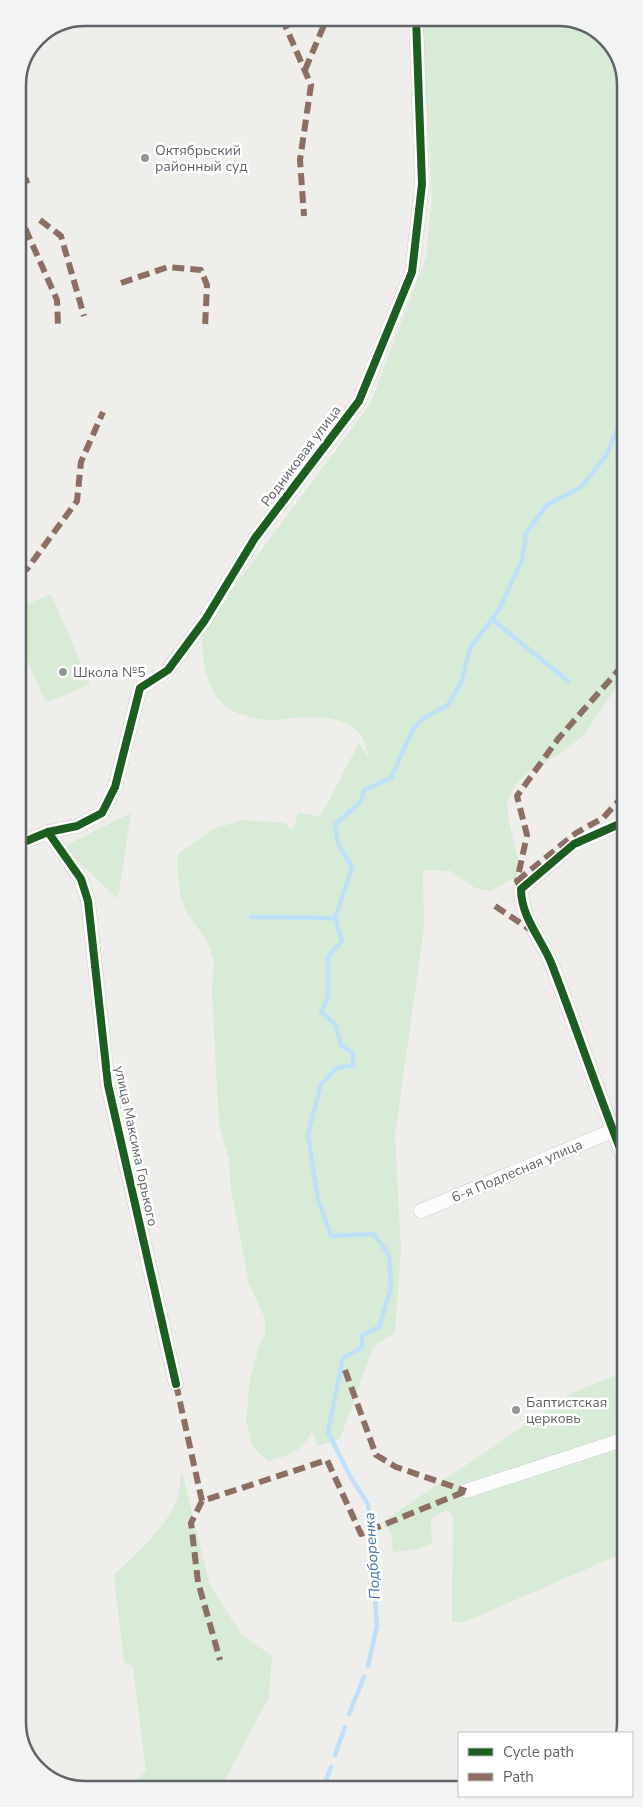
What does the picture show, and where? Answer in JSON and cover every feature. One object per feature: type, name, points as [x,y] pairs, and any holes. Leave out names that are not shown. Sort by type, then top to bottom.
[{"type":"street","name":"Родниковая улица","points":[[26,841],[48,832],[78,826],[102,813],[116,787],[140,688],[168,670],[204,620],[255,538],[359,400],[412,272],[422,184],[416,26]]},
{"type":"street","points":[[617,825],[574,844],[521,889],[524,911],[552,963],[617,1143]]},
{"type":"street","name":"улица Максима Горького","points":[[48,832],[81,879],[88,901],[108,1085],[176,1384]]},
{"type":"street","name":"6-я Подлесная улица","points":[[421,1211],[612,1131]]},
{"type":"street","points":[[466,1492],[617,1442]]},
{"type":"green space","points":[[422,26],[562,26],[584,32],[594,38],[607,52],[615,70],[617,85],[617,686],[583,736],[561,753],[533,768],[515,785],[507,802],[509,822],[520,867],[516,877],[490,891],[475,888],[451,871],[423,870],[424,928],[395,1135],[401,1249],[395,1332],[373,1347],[340,1439],[317,1446],[312,1431],[304,1443],[294,1452],[268,1461],[253,1447],[246,1420],[250,1380],[259,1346],[265,1334],[265,1318],[249,1284],[231,1189],[229,1159],[219,1125],[212,991],[214,961],[208,942],[187,913],[180,894],[177,862],[179,853],[213,829],[243,820],[284,823],[293,830],[298,812],[320,817],[359,743],[370,760],[361,735],[349,725],[327,718],[316,717],[261,719],[233,711],[223,704],[209,683],[205,671],[202,630],[370,404],[426,258],[432,197]]},
{"type":"green space","points":[[51,594],[90,684],[46,703],[26,657],[26,605]]},
{"type":"green space","points":[[131,813],[118,899],[63,847]]},
{"type":"green space","points":[[617,1375],[617,1556],[465,1622],[452,1622],[453,1516],[447,1510],[431,1518],[432,1543],[420,1549],[393,1552],[391,1533],[381,1523],[572,1393]]},
{"type":"green space","points":[[182,1471],[209,1583],[241,1634],[272,1656],[269,1697],[224,1781],[135,1781],[146,1771],[133,1667],[124,1662],[114,1575],[150,1540],[167,1519],[173,1509],[179,1491]]},
{"type":"waterway","name":"Подборенка","points":[[368,1666],[377,1626],[368,1504],[351,1478],[328,1432],[343,1358],[362,1347],[362,1335],[379,1327],[391,1288],[389,1255],[374,1234],[331,1236],[318,1200],[308,1134],[321,1084],[337,1068],[353,1065],[353,1053],[341,1045],[335,1024],[321,1012],[328,997],[328,957],[342,941],[335,918],[352,867],[338,844],[335,825],[361,801],[364,790],[391,778],[413,729],[424,718],[448,705],[461,683],[470,648],[499,610],[522,560],[526,533],[547,505],[581,487],[606,456],[617,430]]},
{"type":"waterway","points":[[492,619],[568,681]]},
{"type":"waterway","points":[[251,917],[335,918]]},
{"type":"waterway","name":"Подборенка","points":[[349,1714],[364,1677]]},
{"type":"waterway","name":"Подборенка","points":[[335,1755],[345,1727]]},
{"type":"waterway","name":"Подборенка","points":[[326,1781],[331,1767]]},
{"type":"marked path","points":[[285,26],[311,85],[300,160],[304,216]]},
{"type":"marked path","points":[[305,70],[324,26]]},
{"type":"marked path","points":[[26,181],[34,178]]},
{"type":"marked path","points":[[40,220],[61,236],[84,316]]},
{"type":"marked path","points":[[26,230],[57,300],[58,326]]},
{"type":"marked path","points":[[121,283],[168,267],[201,270],[207,285],[205,327]]},
{"type":"marked path","points":[[26,569],[77,501],[81,462],[103,412]]},
{"type":"marked path","points":[[521,889],[517,881],[527,835],[517,796],[558,739],[617,672]]},
{"type":"marked path","points":[[517,881],[576,833],[603,818],[617,803]]},
{"type":"marked path","points":[[495,906],[531,930]]},
{"type":"marked path","points":[[345,1370],[376,1455],[396,1467],[466,1491]]},
{"type":"marked path","points":[[176,1384],[202,1501],[327,1460],[361,1534],[466,1491]]},
{"type":"marked path","points":[[202,1501],[191,1523],[198,1582],[220,1660]]},
{"type":"cycle path","points":[[26,841],[48,832],[77,826],[102,813],[115,787],[140,688],[168,670],[205,620],[255,538],[359,401],[412,272],[422,184],[416,26]]},
{"type":"cycle path","points":[[617,825],[574,844],[521,889],[524,909],[548,955],[617,1140]]},
{"type":"cycle path","points":[[48,832],[81,879],[88,901],[108,1085],[176,1384]]},
{"type":"place","name":"Октябрьский районный суд","points":[[145,158]]},
{"type":"place","name":"Школа №5","points":[[63,672]]},
{"type":"place","name":"Баптистская церковь","points":[[516,1410]]}]
